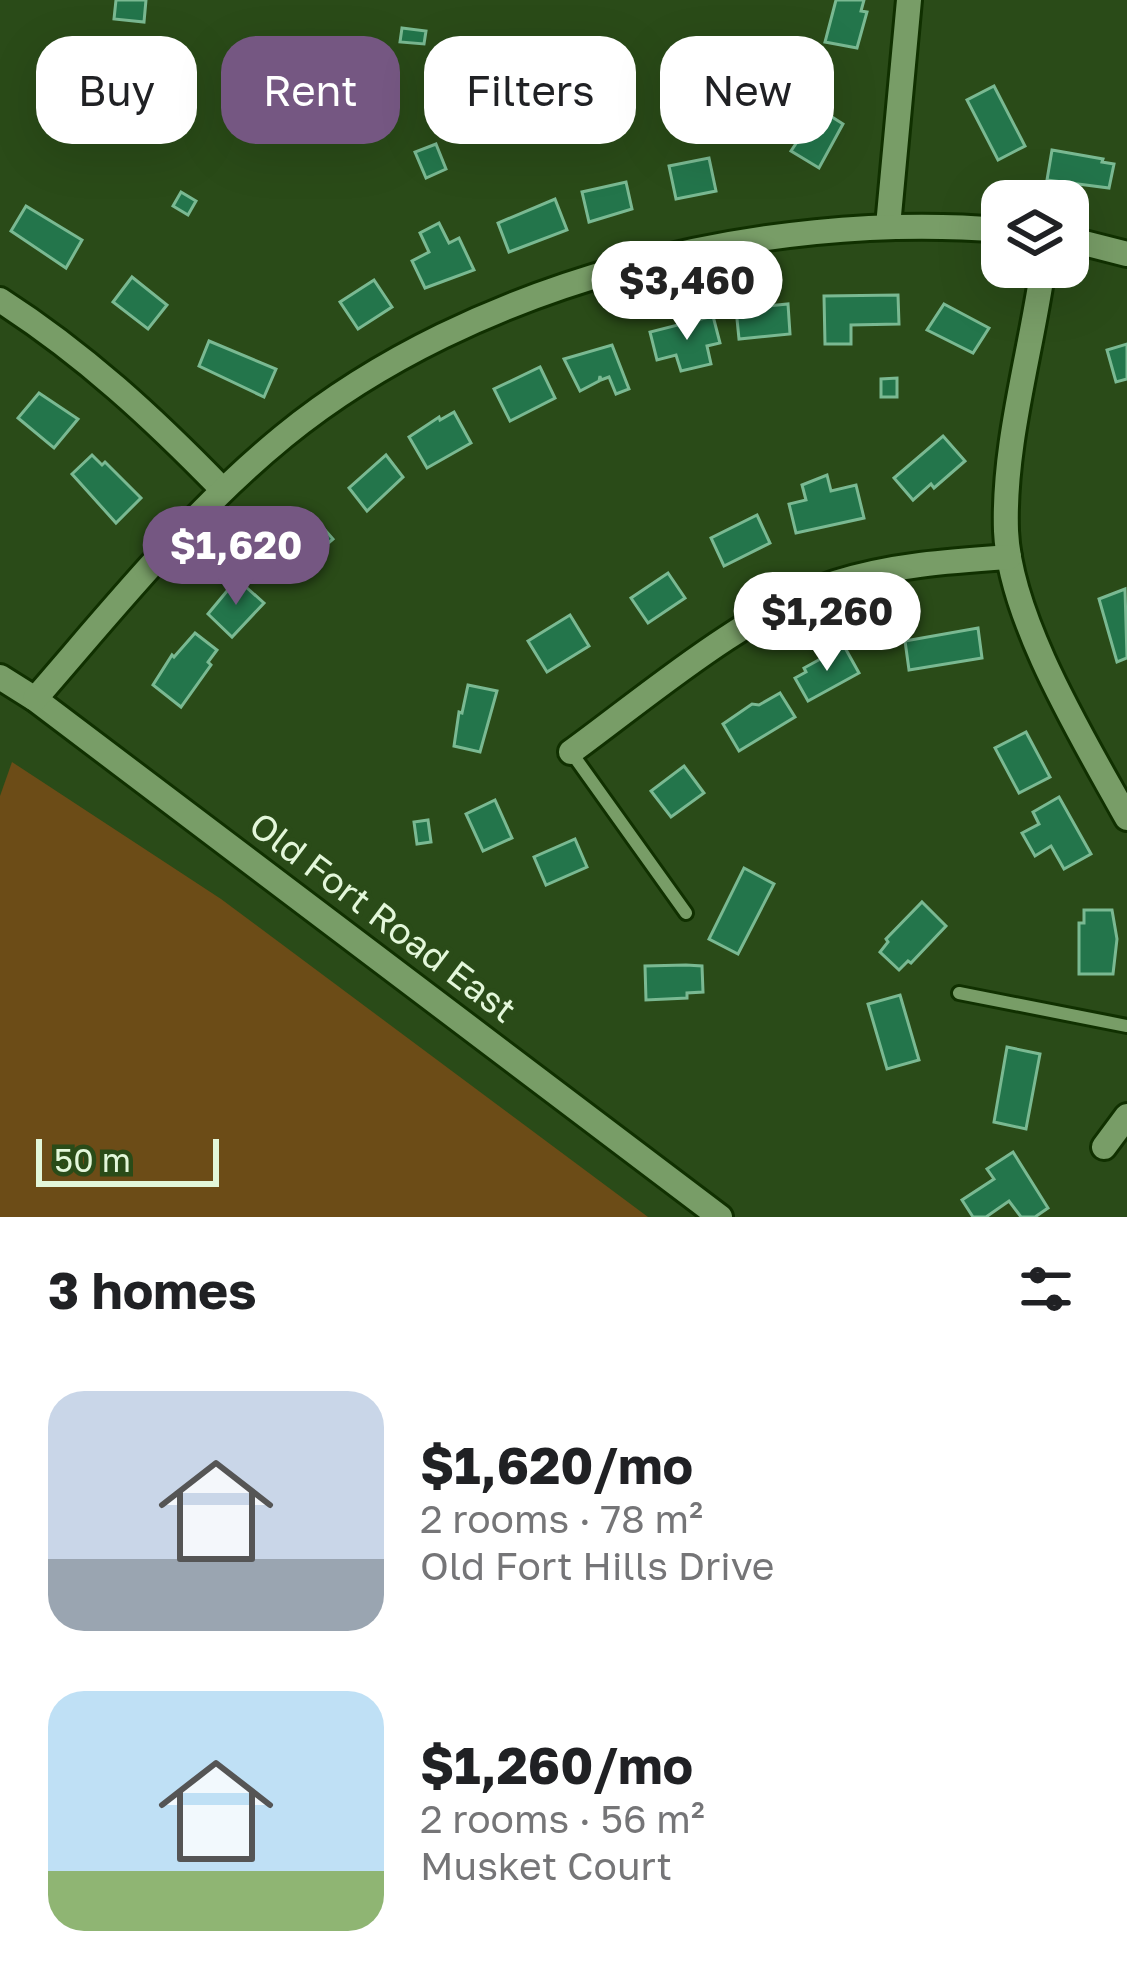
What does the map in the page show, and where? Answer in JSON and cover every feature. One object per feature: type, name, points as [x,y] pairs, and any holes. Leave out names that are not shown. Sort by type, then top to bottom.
[{"type":"street","points":[[889,226],[909,0]]},
{"type":"street","points":[[35,699],[222,490],[286,434],[395,361],[512,307],[644,264],[745,239],[889,226],[981,228]]},
{"type":"street","points":[[1089,244],[1127,254]]},
{"type":"street","points":[[1040,288],[1010,468],[1009,557],[1021,602],[1045,658],[1127,818]]},
{"type":"street","points":[[0,301],[60,338],[106,376],[222,490]]},
{"type":"street","points":[[571,752],[737,631],[834,583],[929,562],[1009,557]]},
{"type":"street","name":"Old Fort Road East","points":[[0,677],[720,1217]]},
{"type":"street","points":[[1104,1147],[1127,1116]]},
{"type":"lane","points":[[571,752],[686,914]]},
{"type":"lane","points":[[958,994],[1127,1026]]},
{"type":"shaded area","points":[[12,762],[221,899],[648,1217],[0,1217],[0,796]]},
{"type":"building","points":[[116,0],[146,0],[144,22],[114,19]]},
{"type":"building","points":[[836,0],[864,0],[861,11],[867,12],[857,48],[834,44],[834,36],[827,36]]},
{"type":"building","points":[[402,28],[426,31],[424,44],[400,42]]},
{"type":"building","points":[[994,86],[1025,146],[998,160],[967,100]]},
{"type":"building","points":[[834,118],[843,124],[834,140]]},
{"type":"building","points":[[436,144],[446,169],[426,178],[415,152]]},
{"type":"building","points":[[796,144],[832,144],[819,168],[791,151]]},
{"type":"building","points":[[1052,150],[1114,164],[1109,188],[1089,185],[1089,180],[1047,180]]},
{"type":"building","points":[[709,158],[716,191],[676,199],[669,166]]},
{"type":"building","points":[[626,182],[632,209],[589,222],[582,192]]},
{"type":"building","points":[[181,192],[196,201],[188,215],[173,206]]},
{"type":"building","points":[[555,199],[567,230],[509,252],[498,223]]},
{"type":"building","points":[[26,206],[82,240],[66,268],[11,231]]},
{"type":"building","points":[[439,223],[449,243],[459,238],[474,270],[425,288],[412,261],[429,252],[420,233]]},
{"type":"building","points":[[132,277],[167,305],[148,329],[113,302]]},
{"type":"building","points":[[374,280],[392,307],[358,329],[340,302]]},
{"type":"building","points":[[898,295],[899,324],[851,325],[851,344],[825,344],[824,296]]},
{"type":"building","points":[[788,304],[790,334],[739,339],[736,309]]},
{"type":"building","points":[[944,304],[989,328],[973,353],[927,330]]},
{"type":"building","points":[[713,316],[720,343],[707,346],[711,364],[681,371],[676,355],[657,360],[650,332]]},
{"type":"building","points":[[209,341],[276,369],[264,397],[199,366]]},
{"type":"building","points":[[1127,344],[1127,379],[1116,382],[1107,350]]},
{"type":"building","points":[[612,345],[629,389],[616,394],[609,377],[601,380],[600,376],[580,391],[564,359]]},
{"type":"building","points":[[540,367],[555,398],[510,421],[494,389]]},
{"type":"building","points":[[897,378],[897,397],[881,397],[881,379]]},
{"type":"building","points":[[39,393],[78,419],[54,448],[18,418]]},
{"type":"building","points":[[454,412],[471,443],[427,468],[409,437]]},
{"type":"building","points":[[943,436],[965,461],[913,500],[894,478]]},
{"type":"building","points":[[92,455],[141,498],[116,523],[72,474]]},
{"type":"building","points":[[386,455],[403,477],[367,511],[349,488]]},
{"type":"building","points":[[827,475],[831,491],[856,485],[864,518],[796,533],[789,504],[806,500],[802,485]]},
{"type":"building","points":[[311,514],[333,539],[294,573],[272,547]]},
{"type":"building","points":[[757,515],[770,543],[724,566],[711,538]]},
{"type":"building","points":[[668,573],[685,598],[648,623],[631,598]]},
{"type":"building","points":[[237,579],[264,603],[232,637],[208,614]]},
{"type":"building","points":[[1125,589],[1127,658],[1117,662],[1099,599]]},
{"type":"building","points":[[570,615],[589,646],[547,672],[528,641]]},
{"type":"building","points":[[978,628],[982,658],[909,670],[905,641]]},
{"type":"building","points":[[195,633],[217,650],[181,707],[153,685],[172,655]]},
{"type":"building","points":[[844,646],[859,673],[808,701],[795,678]]},
{"type":"building","points":[[468,685],[497,691],[480,752],[454,746]]},
{"type":"building","points":[[780,693],[795,717],[739,751],[723,724],[752,704]]},
{"type":"building","points":[[1026,732],[1050,777],[1019,793],[995,748]]},
{"type":"building","points":[[684,766],[704,793],[671,817],[651,791]]},
{"type":"building","points":[[1059,797],[1091,854],[1064,869],[1051,846],[1035,856],[1022,833],[1039,824],[1033,812]]},
{"type":"building","points":[[495,800],[512,838],[483,851],[466,814]]},
{"type":"building","points":[[428,820],[431,842],[417,844],[414,822]]},
{"type":"building","points":[[575,839],[587,867],[546,885],[534,857]]},
{"type":"building","points":[[744,868],[774,884],[738,954],[709,939]]},
{"type":"building","points":[[922,902],[946,926],[899,970],[880,952],[886,939]]},
{"type":"building","points":[[1084,910],[1112,910],[1117,939],[1113,974],[1079,974],[1079,923],[1084,923]]},
{"type":"building","points":[[645,966],[702,966],[703,992],[687,993],[687,998],[646,1000]]},
{"type":"building","points":[[900,995],[919,1060],[887,1069],[868,1004]]},
{"type":"building","points":[[1007,1047],[1040,1054],[1026,1129],[994,1122]]},
{"type":"building","points":[[1013,1152],[1048,1208],[1035,1217],[1021,1217],[1009,1201],[986,1217],[973,1217],[962,1200],[994,1179],[987,1169]]}]
